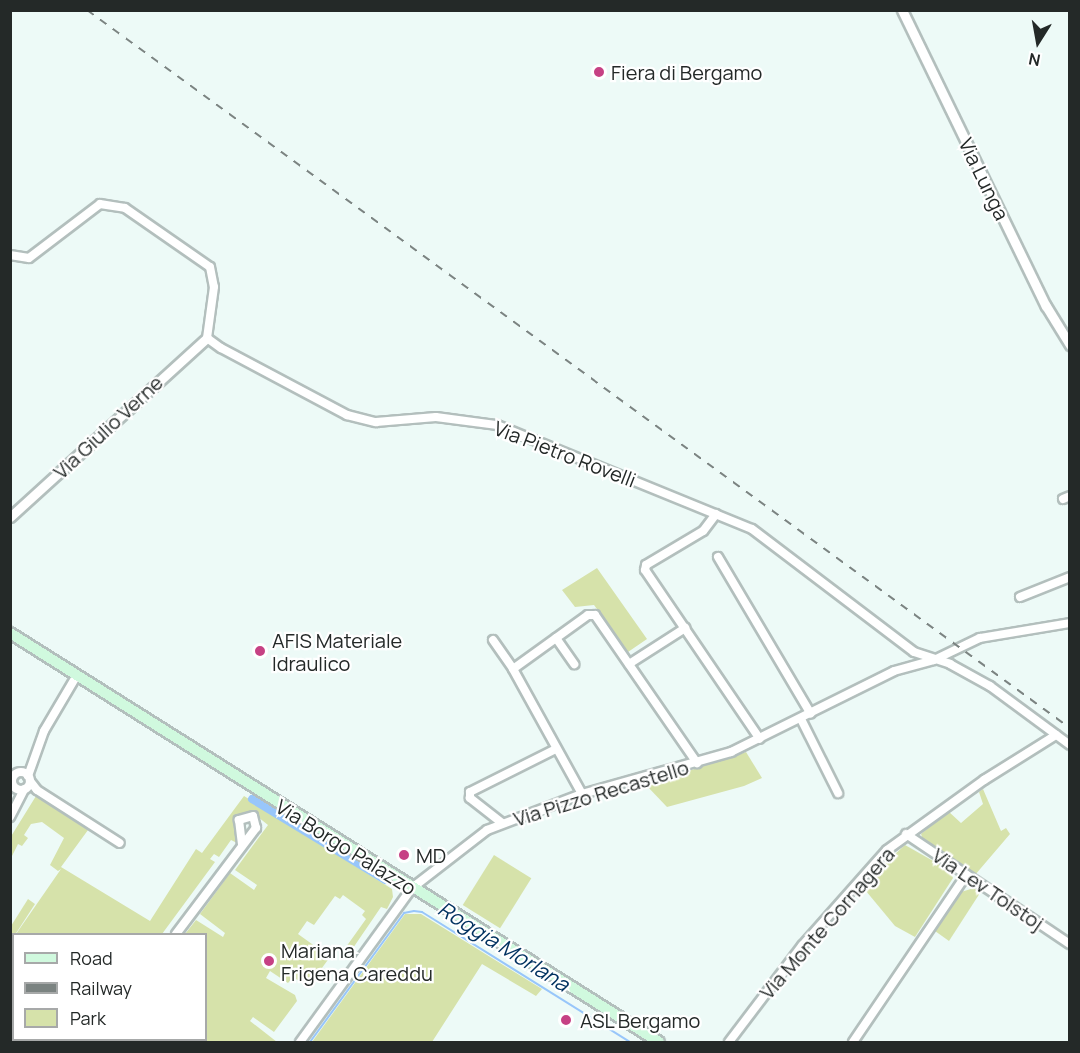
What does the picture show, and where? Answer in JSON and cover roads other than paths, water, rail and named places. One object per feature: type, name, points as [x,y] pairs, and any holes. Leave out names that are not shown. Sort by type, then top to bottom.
[{"type":"main road","name":"Via Borgo Palazzo","points":[[10,633],[659,1042]]},
{"type":"street","name":"Via Lunga","points":[[902,10],[1046,306],[1070,345]]},
{"type":"street","points":[[10,255],[29,258],[100,204],[124,208],[210,267],[214,286],[207,338]]},
{"type":"street","name":"Via Pietro Rovelli","points":[[207,338],[347,415],[375,422],[436,417],[497,425],[752,529],[914,652],[990,686],[1070,745]]},
{"type":"street","name":"Via Giulio Verne","points":[[10,517],[207,338]]},
{"type":"street","points":[[716,514],[703,531],[645,567],[760,739]]},
{"type":"street","points":[[718,557],[811,714]]},
{"type":"street","points":[[1020,597],[1070,577]]},
{"type":"street","points":[[513,669],[588,615],[598,618],[698,764]]},
{"type":"street","name":"Via Pizzo Recastello","points":[[300,1042],[412,888],[488,830],[582,795],[698,764],[760,739],[894,670],[934,660],[988,635],[1070,623]]},
{"type":"street","name":"Via Borgo Palazzo","points":[[10,628],[35,648]]},
{"type":"street","points":[[629,664],[685,628]]},
{"type":"street","points":[[556,638],[574,664]]},
{"type":"street","points":[[493,640],[513,669],[582,795]]},
{"type":"street","points":[[10,817],[21,777],[44,731],[77,675]]},
{"type":"street","points":[[801,719],[838,794]]},
{"type":"street","name":"Via Monte Cornagera","points":[[729,1042],[818,927],[887,850],[906,834],[1056,735]]},
{"type":"street","points":[[502,823],[470,798],[470,792],[556,749]]},
{"type":"street","points":[[21,777],[37,790],[120,843]]},
{"type":"street","name":"Via Lev Tolstoj","points":[[906,834],[1070,944]]},
{"type":"street","points":[[177,933],[242,845]]},
{"type":"street","points":[[854,1042],[966,875]]},
{"type":"waterway","points":[[252,799],[385,880]]},
{"type":"waterway","name":"Roggia Morlana","points":[[310,1042],[404,913],[414,911],[422,912],[630,1042]]},
{"type":"railway","points":[[87,10],[1070,728]]},
{"type":"place","name":"Fiera di Bergamo","points":[[599,72]]},
{"type":"place","name":"AFIS Materiale Idraulico","points":[[260,651]]},
{"type":"place","name":"MD","points":[[404,855]]},
{"type":"place","name":"Mariana Frigena Careddu","points":[[269,961]]},
{"type":"place","name":"ASL Bergamo","points":[[566,1020]]}]
